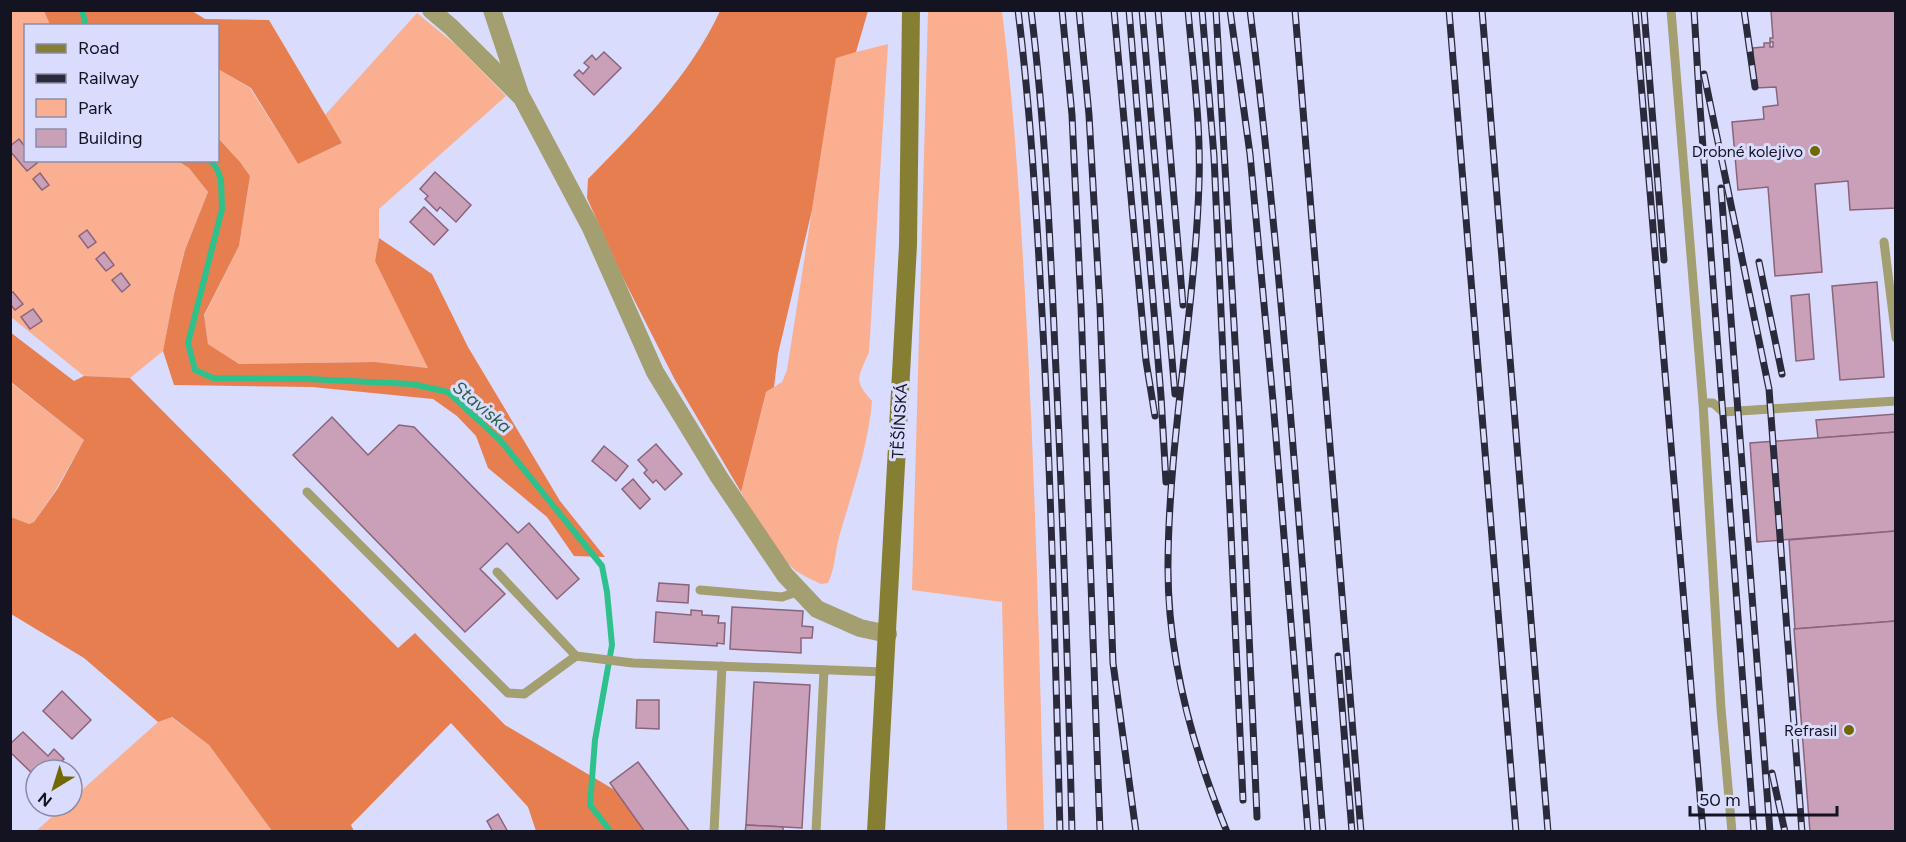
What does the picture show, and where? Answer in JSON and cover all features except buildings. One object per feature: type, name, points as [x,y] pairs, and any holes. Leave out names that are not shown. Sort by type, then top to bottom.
[{"type":"main road","name":"TĚŠÍNSKÁ","points":[[876,831],[908,245],[911,10]]},
{"type":"street","points":[[431,10],[522,98]]},
{"type":"street","points":[[492,10],[522,98],[591,228],[655,372],[719,477],[785,575],[817,609],[860,628],[888,634]]},
{"type":"lane","points":[[1671,10],[1703,403],[1721,709],[1732,831]]},
{"type":"lane","points":[[1884,242],[1896,338]]},
{"type":"lane","points":[[1703,403],[1713,403],[1723,412],[1896,401]]},
{"type":"lane","points":[[308,492],[508,693],[524,694],[576,656]]},
{"type":"lane","points":[[497,572],[576,656],[633,663],[885,672]]},
{"type":"lane","points":[[700,590],[782,597],[800,591]]},
{"type":"lane","points":[[714,831],[722,666]]},
{"type":"lane","points":[[816,831],[824,670]]},
{"type":"green space","points":[[10,11],[44,11],[50,24],[24,24],[24,162],[180,162],[189,168],[208,192],[185,250],[163,351],[130,378],[84,376],[11,317]]},
{"type":"green space","points":[[928,11],[1002,11],[1015,138],[1028,350],[1036,531],[1044,831],[1007,831],[1002,602],[912,590]]},
{"type":"green space","points":[[417,13],[456,45],[506,96],[379,209],[379,238],[375,261],[429,368],[375,362],[239,364],[208,344],[204,316],[239,246],[250,176],[219,139],[219,70],[250,88],[298,164],[342,143],[325,115]]},
{"type":"green space","points":[[888,44],[869,352],[859,378],[862,388],[872,401],[870,418],[832,572],[828,583],[821,584],[796,571],[788,564],[766,534],[741,492],[766,392],[782,382],[787,370],[836,57]]},
{"type":"green space","points":[[10,382],[84,440],[57,488],[34,522],[29,524],[11,517]]},
{"type":"green space","points":[[171,717],[209,745],[272,831],[35,832],[51,818],[84,818],[84,788],[158,722]]},
{"type":"shaded area","points":[[44,11],[192,11],[205,19],[269,20],[342,143],[298,164],[251,88],[219,70],[219,24],[50,24]]},
{"type":"shaded area","points":[[720,11],[868,11],[856,52],[836,58],[812,210],[778,354],[774,387],[766,392],[741,492],[675,380],[621,274],[587,198],[588,179],[662,100],[694,58]]},
{"type":"shaded area","points":[[219,139],[250,176],[239,246],[204,315],[208,344],[239,364],[375,362],[428,368],[375,261],[379,238],[432,274],[468,347],[560,501],[605,557],[574,556],[547,517],[488,468],[476,436],[457,416],[433,399],[312,387],[174,385],[163,351],[185,250],[208,192],[189,168],[180,162],[219,162]]},
{"type":"shaded area","points":[[10,332],[74,381],[84,376],[130,378],[398,648],[415,633],[505,725],[684,831],[536,831],[528,807],[451,723],[351,825],[354,831],[272,831],[209,745],[172,717],[158,722],[84,658],[11,614],[11,517],[29,524],[34,522],[58,488],[84,440],[11,382]]},
{"type":"waterway","name":"Staviska","points":[[82,10],[86,24]]},
{"type":"waterway","name":"Staviska","points":[[212,162],[221,180],[222,209],[188,343],[195,370],[213,378],[308,379],[412,384],[448,392],[500,440],[602,566],[612,645],[595,740],[590,805],[611,832]]},
{"type":"railway","points":[[1018,10],[1031,137],[1044,350],[1052,531],[1060,832]]},
{"type":"railway","points":[[1031,10],[1043,137],[1051,265],[1063,531],[1072,832]]},
{"type":"railway","points":[[1062,10],[1072,115],[1081,307],[1100,832]]},
{"type":"railway","points":[[1079,10],[1089,115],[1100,307],[1113,663],[1136,832]]},
{"type":"railway","points":[[1114,10],[1146,361],[1155,416]]},
{"type":"railway","points":[[1129,10],[1166,482]]},
{"type":"railway","points":[[1142,10],[1175,394]]},
{"type":"railway","points":[[1158,10],[1183,305]]},
{"type":"railway","points":[[1188,10],[1198,118],[1199,183],[1193,278],[1169,515],[1169,598],[1177,667],[1184,700],[1203,767],[1227,832]]},
{"type":"railway","points":[[1202,10],[1214,156],[1243,800]]},
{"type":"railway","points":[[1216,10],[1240,429],[1257,817]]},
{"type":"railway","points":[[1230,10],[1250,154],[1273,401],[1308,832]]},
{"type":"railway","points":[[1250,10],[1273,215],[1323,832]]},
{"type":"railway","points":[[1295,10],[1361,832]]},
{"type":"railway","points":[[1449,10],[1516,832]]},
{"type":"railway","points":[[1482,10],[1548,832]]},
{"type":"railway","points":[[1635,10],[1703,832]]},
{"type":"railway","points":[[1644,10],[1664,260]]},
{"type":"railway","points":[[1694,10],[1754,832]]},
{"type":"railway","points":[[1744,10],[1755,87]]},
{"type":"railway","points":[[1704,74],[1769,389],[1802,832]]},
{"type":"railway","points":[[1721,188],[1770,832]]},
{"type":"railway","points":[[1759,262],[1782,374]]},
{"type":"railway","points":[[1338,656],[1352,832]]},
{"type":"railway","points":[[1772,773],[1785,832]]},
{"type":"place","name":"Drobné kolejivo","points":[[1815,151]]},
{"type":"place","name":"Refrasil","points":[[1849,730]]}]
